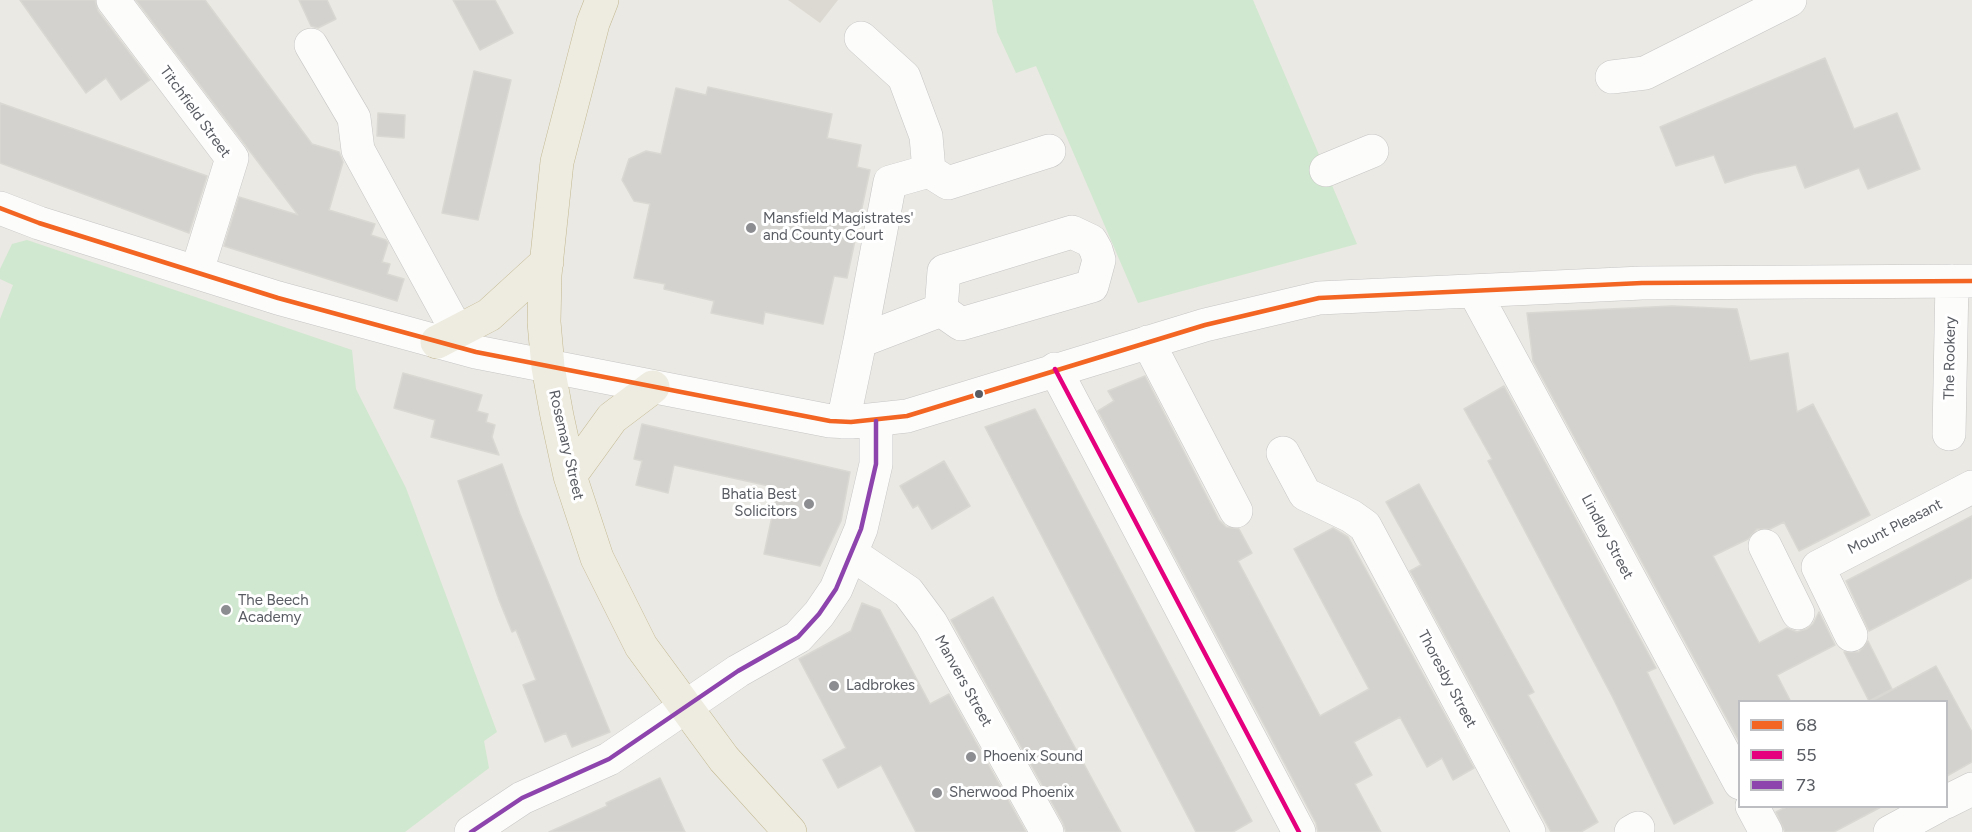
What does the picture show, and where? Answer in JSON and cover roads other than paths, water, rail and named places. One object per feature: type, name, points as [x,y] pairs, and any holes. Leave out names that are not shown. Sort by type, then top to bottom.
[{"type":"highway","name":"Rosemary Street","points":[[602,0],[557,162],[547,262],[544,322],[548,367],[570,476],[597,558],[648,658],[724,759],[790,832]]},
{"type":"highway","points":[[447,337],[489,315],[547,262]]},
{"type":"highway","points":[[570,476],[612,418],[653,387]]},
{"type":"street","name":"Titchfield Street","points":[[113,0],[232,158],[197,270]]},
{"type":"street","points":[[1612,77],[1645,73],[1790,0]]},
{"type":"street","points":[[861,38],[904,78],[926,136],[929,171]]},
{"type":"street","points":[[311,45],[354,118],[358,150],[447,337]]},
{"type":"street","points":[[1326,171],[1372,151]]},
{"type":"street","points":[[843,422],[890,182],[929,171],[948,183],[1049,152]]},
{"type":"street","points":[[3,216],[39,223],[197,270],[278,298],[447,337],[548,367],[843,422],[876,421],[907,416],[1205,325],[1318,298],[1642,283],[1962,281]]},
{"type":"street","name":"The Rookery","points":[[1949,434],[1962,281]]},
{"type":"street","name":"Lindley Street","points":[[1474,291],[1738,779]]},
{"type":"street","points":[[860,341],[941,310]]},
{"type":"street","points":[[1148,342],[1236,511]]},
{"type":"street","points":[[1055,369],[1293,830]]},
{"type":"street","points":[[472,832],[522,798],[609,759],[684,706],[798,637],[819,614],[836,589],[852,554],[861,529],[876,464],[876,421]]},
{"type":"street","name":"Thoresby Street","points":[[1283,453],[1305,494],[1351,516],[1365,526],[1529,832]]},
{"type":"street","name":"Mount Pleasant","points":[[1780,576],[1804,565],[1818,567],[1972,487]]},
{"type":"street","points":[[1765,546],[1798,613]]},
{"type":"street","name":"Manvers Street","points":[[852,554],[908,592],[931,623],[1047,832]]},
{"type":"street","points":[[1818,567],[1851,635]]},
{"type":"street","points":[[1948,801],[1972,789]]},
{"type":"street","points":[[1890,832],[1936,808]]},
{"type":"place","name":"Mansfield Magistrates' and County Court","points":[[751,228]]},
{"type":"place","name":"Bhatia Best Solicitors","points":[[809,504]]},
{"type":"place","name":"The Beech Academy","points":[[226,610]]},
{"type":"place","name":"Ladbrokes","points":[[834,686]]},
{"type":"place","name":"Phoenix Sound","points":[[971,757]]},
{"type":"place","name":"Sherwood Phoenix","points":[[937,793]]}]
